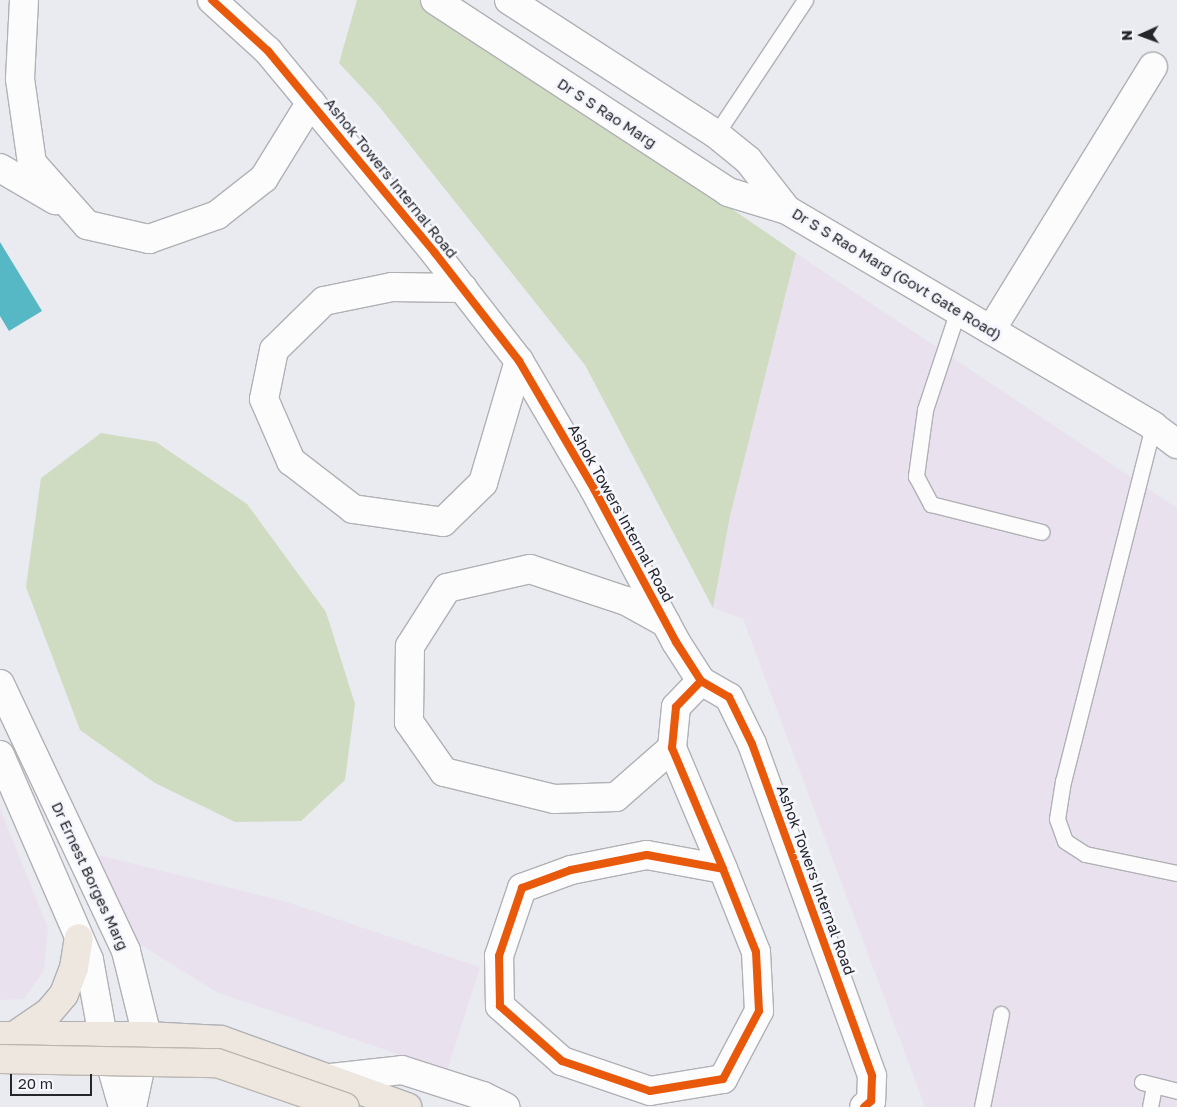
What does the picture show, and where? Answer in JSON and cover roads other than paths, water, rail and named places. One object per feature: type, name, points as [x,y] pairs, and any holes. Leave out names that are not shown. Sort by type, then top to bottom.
[{"type":"highway","points":[[7,1036],[49,1012],[64,994],[84,949]]},
{"type":"highway","points":[[7,1036],[147,1036],[221,1040],[331,1078],[407,1107]]},
{"type":"highway","points":[[0,1059],[217,1063],[345,1107]]},
{"type":"highway","points":[[0,1076],[220,1078],[303,1107]]},
{"type":"street","points":[[24,0],[20,79],[32,163],[87,225],[149,239],[217,215],[264,178],[310,102]]},
{"type":"street","name":"Ashok Towers Internal Road","points":[[212,0],[268,51],[463,288],[519,361],[594,489],[666,623],[701,681],[729,697],[752,744],[872,1076],[870,1101],[864,1107]]},
{"type":"street","name":"Dr S S Rao Marg","points":[[435,0],[728,192],[788,210]]},
{"type":"street","name":"Dr S S Rao Marg (Govt Gate Road)","points":[[509,0],[716,134],[748,160],[788,210],[1153,426],[1177,444]]},
{"type":"street","points":[[991,330],[1153,67]]},
{"type":"street","points":[[0,168],[75,212]]},
{"type":"street","points":[[463,288],[392,287],[324,301],[274,350],[264,399],[291,460],[353,509],[443,522],[482,483],[519,361]]},
{"type":"street","points":[[666,623],[626,602],[530,569],[447,588],[410,646],[409,722],[444,772],[554,800],[616,797],[672,748]]},
{"type":"street","points":[[701,681],[676,707],[672,748],[723,869],[756,952],[759,1011],[723,1079],[650,1091],[562,1061],[500,1006],[498,956],[522,888],[571,870],[647,855],[723,869]]},
{"type":"street","name":"Dr Ernest Borges Marg","points":[[0,684],[126,951],[147,1036],[132,1107]]},
{"type":"street","points":[[0,755],[84,949],[103,1036],[123,1107]]},
{"type":"street","points":[[84,949],[126,951]]},
{"type":"street","points":[[331,1078],[402,1070],[483,1096],[506,1107]]},
{"type":"lane","points":[[716,134],[805,0]]},
{"type":"lane","points":[[958,310],[924,410],[916,476],[931,504],[1042,532]]},
{"type":"lane","points":[[1153,426],[1063,781],[1058,819],[1065,841],[1085,854],[1177,873]]},
{"type":"lane","points":[[982,1107],[1000,1048],[1001,1014]]},
{"type":"lane","points":[[1150,1107],[1148,1084],[1177,1090]]},
{"type":"water","points":[[0,242],[42,311],[9,331],[0,316]]}]
